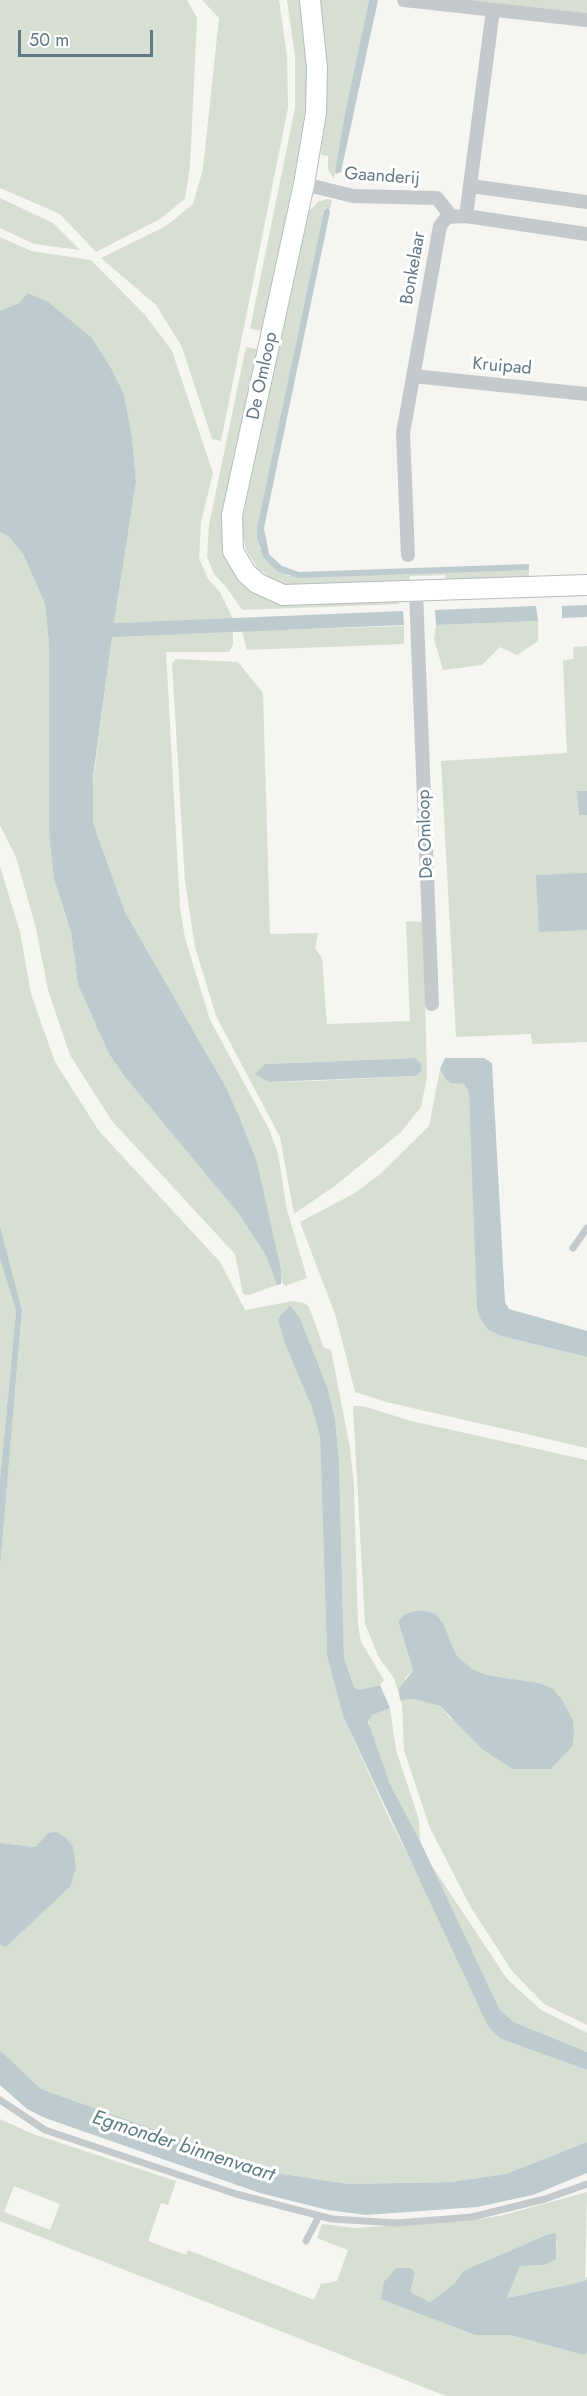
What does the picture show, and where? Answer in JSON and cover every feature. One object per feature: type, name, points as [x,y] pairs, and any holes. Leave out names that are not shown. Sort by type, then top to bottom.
[{"type":"street","name":"De Omloop","points":[[310,0],[316,45],[317,91],[304,184],[232,515],[233,551],[256,583],[283,596],[587,585]]},
{"type":"street","points":[[404,0],[587,20]]},
{"type":"street","points":[[493,10],[466,216],[587,234]]},
{"type":"street","name":"Gaanderij","points":[[304,184],[353,196],[437,198],[450,215]]},
{"type":"street","points":[[471,186],[587,202]]},
{"type":"street","name":"Bonkelaar","points":[[408,555],[403,434],[439,232],[443,221],[450,215],[466,216]]},
{"type":"street","name":"Kruipad","points":[[413,376],[587,394]]},
{"type":"street","name":"De Omloop","points":[[416,592],[432,1004]]},
{"type":"lane","points":[[573,1248],[587,1228]]},
{"type":"lane","points":[[0,2100],[45,2130],[236,2194],[332,2219],[397,2223],[472,2217],[512,2209],[587,2184]]},
{"type":"lane","points":[[306,2241],[319,2216]]},
{"type":"shaded area","points":[[0,0],[187,0],[197,18],[190,166],[185,199],[160,219],[96,252],[60,214],[0,188]]},
{"type":"shaded area","points":[[202,0],[279,0],[287,57],[288,108],[221,441],[212,439],[182,347],[156,305],[101,258],[166,226],[193,204],[203,169],[219,18]]},
{"type":"shaded area","points":[[287,0],[302,0],[306,21],[308,109],[263,331],[250,329],[295,108],[295,57]]},
{"type":"shaded area","points":[[319,0],[369,0],[345,113],[334,179],[328,169],[328,156],[321,155],[328,70]]},
{"type":"shaded area","points":[[465,0],[587,0],[587,13]]},
{"type":"shaded area","points":[[0,198],[53,223],[80,250],[34,244],[0,228]]},
{"type":"shaded area","points":[[332,200],[330,209],[326,207],[324,210],[257,527],[259,548],[288,576],[529,570],[529,581],[446,579],[445,575],[410,576],[410,581],[285,587],[258,569],[246,550],[241,526],[297,255],[309,211],[318,202]]},
{"type":"shaded area","points":[[0,237],[31,251],[91,260],[145,315],[172,351],[213,473],[201,522],[199,558],[208,579],[220,592],[233,619],[114,623],[136,482],[132,437],[124,394],[92,338],[30,293],[19,303],[0,311]]},
{"type":"shaded area","points":[[246,347],[260,350],[226,506],[254,589],[391,599],[401,604],[242,610],[214,574],[207,557],[209,525]]},
{"type":"shaded area","points":[[0,532],[8,536],[23,554],[45,604],[49,644],[54,879],[71,932],[78,985],[109,1054],[125,1077],[238,1213],[265,1254],[277,1285],[249,1295],[243,1294],[235,1254],[112,1121],[70,1055],[48,990],[36,928],[16,857],[0,825]]},
{"type":"shaded area","points":[[538,621],[538,641],[517,655],[500,647],[482,665],[443,670],[434,639],[436,625]]},
{"type":"shaded area","points":[[404,626],[404,644],[247,650],[242,631]]},
{"type":"shaded area","points":[[233,632],[233,645],[229,652],[166,652],[180,908],[185,938],[210,1020],[269,1129],[278,1154],[287,1210],[307,1278],[285,1286],[282,1282],[257,1162],[243,1126],[227,1089],[125,912],[93,823],[91,797],[112,636]]},
{"type":"shaded area","points":[[587,646],[587,1042],[532,1044],[531,1034],[456,1037],[441,761],[567,753],[563,660],[574,659],[573,647]]},
{"type":"shaded area","points":[[176,659],[238,662],[263,693],[270,934],[318,933],[315,948],[322,958],[327,1024],[410,1021],[406,921],[423,922],[427,1077],[421,1107],[401,1132],[336,1185],[294,1214],[280,1137],[216,1016],[195,947],[185,881],[172,663]],"holes":[[[415,1058],[422,1070],[417,1076],[269,1082],[265,1064]]]},
{"type":"shaded area","points":[[0,866],[20,932],[31,994],[55,1062],[99,1131],[220,1262],[245,1310],[293,1301],[304,1303],[309,1307],[324,1348],[331,1350],[350,1448],[354,1488],[358,1625],[361,1642],[384,1680],[380,1685],[359,1690],[354,1687],[344,1658],[339,1460],[335,1419],[328,1389],[300,1318],[290,1305],[285,1344],[312,1408],[320,1437],[327,1656],[343,1716],[389,1818],[501,2039],[587,2070],[587,2142],[506,2174],[450,2182],[349,2184],[276,2173],[41,2089],[0,2050],[0,1945],[6,1947],[70,1887],[48,1833],[35,1847],[0,1843],[0,1569],[22,1310],[0,1226]]},
{"type":"shaded area","points":[[440,1069],[445,1078],[464,1084],[469,1093],[480,1318],[488,1330],[501,1336],[587,1357],[587,1448],[386,1402],[355,1392],[336,1317],[300,1222],[355,1193],[379,1175],[429,1126]]},
{"type":"shaded area","points":[[0,1259],[16,1311],[0,1480]]},
{"type":"shaded area","points":[[353,1406],[363,1406],[411,1421],[587,1460],[587,2025],[544,2004],[512,1971],[470,1906],[430,1828],[404,1750],[402,1705],[394,1678],[379,1658],[365,1624]],"holes":[[[419,1610],[435,1613],[443,1623],[456,1655],[472,1669],[487,1675],[539,1683],[572,1747],[551,1769],[450,1718],[440,1706],[414,1699],[406,1700],[405,1678],[413,1670],[398,1621],[405,1614]]]},
{"type":"shaded area","points":[[390,1708],[396,1750],[419,1820],[420,1841],[390,1784],[369,1728],[369,1718],[372,1715]]},
{"type":"shaded area","points":[[430,1863],[507,1979],[541,2010],[587,2033],[587,2052],[514,2022],[500,2010]]},
{"type":"shaded area","points":[[0,2119],[33,2134],[176,2181],[168,2205],[161,2203],[148,2241],[186,2255],[188,2250],[314,2300],[321,2284],[337,2281],[348,2250],[317,2238],[322,2224],[356,2228],[471,2220],[500,2216],[587,2192],[585,2281],[507,2298],[520,2266],[543,2265],[557,2246],[555,2234],[546,2235],[463,2271],[454,2284],[430,2302],[412,2293],[415,2275],[382,2299],[475,2335],[510,2335],[584,2355],[587,2352],[587,2396],[446,2396],[0,2221]],"holes":[[[14,2186],[60,2204],[50,2230],[4,2212]]]},
{"type":"water","points":[[369,0],[378,0],[341,172],[336,174],[345,113]]},
{"type":"water","points":[[328,207],[330,212],[264,528],[269,554],[282,566],[299,572],[529,564],[529,570],[299,578],[278,572],[263,557],[257,538],[257,527],[324,210]]},
{"type":"water","points":[[28,293],[48,302],[92,338],[124,394],[132,437],[136,482],[114,623],[403,611],[404,625],[112,637],[93,777],[93,823],[125,912],[227,1089],[243,1126],[257,1162],[281,1270],[281,1284],[277,1285],[265,1254],[238,1213],[125,1077],[109,1054],[78,985],[71,932],[54,879],[49,831],[49,644],[45,604],[23,554],[8,536],[0,532],[0,311],[19,303]]},
{"type":"water","points":[[587,605],[587,617],[562,618],[562,606]]},
{"type":"water","points":[[536,606],[538,621],[436,625],[435,610]]},
{"type":"water","points":[[577,791],[587,791],[587,815],[579,815]]},
{"type":"water","points":[[587,873],[587,930],[539,932],[536,875]]},
{"type":"water","points":[[415,1058],[421,1064],[422,1070],[417,1076],[269,1082],[255,1074],[265,1064]]},
{"type":"water","points":[[445,1058],[484,1058],[492,1063],[505,1302],[509,1309],[587,1331],[587,1357],[501,1336],[488,1330],[480,1318],[477,1308],[469,1093],[464,1084],[450,1083],[445,1078],[440,1069]]},
{"type":"water","points":[[0,1226],[22,1310],[0,1569],[0,1480],[16,1311],[0,1259]]},
{"type":"water","points":[[290,1305],[300,1318],[328,1389],[335,1419],[339,1460],[344,1658],[354,1687],[359,1690],[380,1685],[390,1708],[372,1715],[368,1722],[390,1784],[420,1841],[500,2010],[514,2022],[587,2052],[587,2070],[501,2039],[488,2026],[343,1716],[327,1656],[320,1437],[312,1408],[285,1344],[278,1319]]},
{"type":"water","points":[[419,1610],[435,1613],[443,1623],[456,1655],[472,1669],[487,1675],[539,1683],[553,1689],[573,1720],[574,1735],[572,1747],[551,1769],[513,1769],[482,1749],[440,1706],[414,1699],[400,1700],[399,1689],[413,1670],[398,1621],[405,1614]]},
{"type":"water","points":[[57,1832],[73,1847],[76,1868],[70,1887],[6,1947],[0,1945],[0,1843],[35,1847],[48,1833]]},
{"type":"water","name":"Egmonder binnenvaart","points":[[0,2050],[41,2089],[276,2173],[349,2184],[450,2182],[506,2174],[587,2142],[587,2173],[533,2195],[477,2207],[366,2215],[328,2210],[260,2193],[45,2118],[27,2109],[0,2085]]},
{"type":"water","points":[[556,2233],[556,2259],[544,2265],[520,2266],[507,2298],[585,2281],[587,2276],[587,2352],[584,2355],[510,2335],[475,2335],[381,2299],[384,2282],[396,2268],[411,2268],[415,2274],[412,2293],[430,2302],[454,2284],[463,2271],[546,2235]]}]
